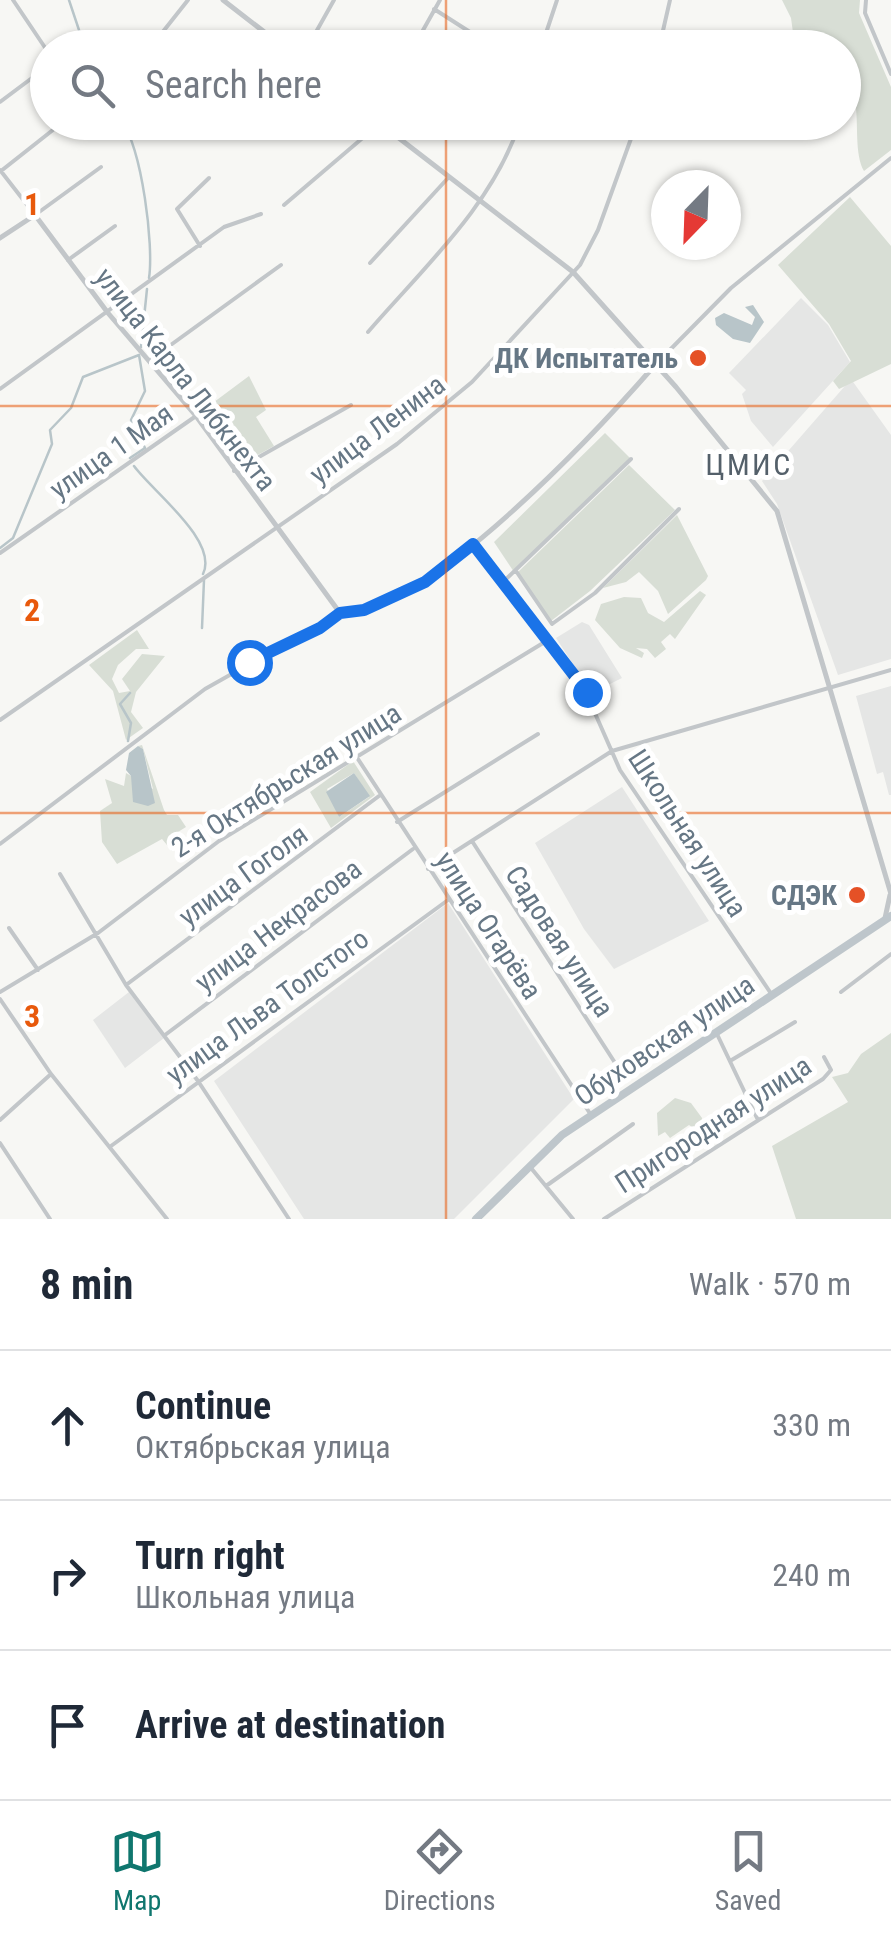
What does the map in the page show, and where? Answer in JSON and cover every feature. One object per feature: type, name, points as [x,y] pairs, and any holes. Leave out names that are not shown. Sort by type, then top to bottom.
[{"type":"main road","name":"Обуховская улица","points":[[476,1219],[528,1165],[591,1115],[888,920]]},
{"type":"street","points":[[13,0],[33,30]]},
{"type":"street","points":[[164,30],[188,0]]},
{"type":"street","points":[[224,0],[262,30]]},
{"type":"street","points":[[318,30],[334,0]]},
{"type":"street","points":[[423,30],[440,0]]},
{"type":"street","points":[[547,30],[557,0]]},
{"type":"street","points":[[664,30],[670,0]]},
{"type":"street","points":[[866,0],[865,12],[891,74]]},
{"type":"street","points":[[434,10],[466,30]]},
{"type":"street","points":[[0,102],[30,79]]},
{"type":"street","points":[[0,86],[7,96]]},
{"type":"street","points":[[0,170],[39,140]]},
{"type":"street","points":[[284,205],[359,140]]},
{"type":"street","points":[[400,140],[573,272],[777,511],[891,893],[888,920]]},
{"type":"street","points":[[368,332],[479,202],[503,166],[513,140]]},
{"type":"street","name":"улица Ленина","points":[[0,720],[397,444],[454,398],[573,272],[598,230],[630,140]]},
{"type":"street","points":[[0,844],[205,689],[340,613],[364,610],[425,582],[473,544],[731,288],[891,158]]},
{"type":"street","points":[[0,238],[101,167]]},
{"type":"street","name":"улица Карла Либкнехта","points":[[0,170],[108,313],[196,416],[340,613]]},
{"type":"street","points":[[200,246],[177,209],[209,178]]},
{"type":"street","points":[[370,263],[448,178]]},
{"type":"street","points":[[0,389],[233,222],[261,214]]},
{"type":"street","points":[[68,260],[115,226]]},
{"type":"street","points":[[150,360],[281,265]]},
{"type":"street","points":[[234,471],[352,405]]},
{"type":"street","name":"улица 1 Мая","points":[[0,553],[196,416]]},
{"type":"street","points":[[503,582],[631,459]]},
{"type":"street","points":[[516,571],[552,624],[595,592],[679,510]]},
{"type":"street","name":"Школьная улица","points":[[473,544],[589,695],[612,751],[727,933],[772,994]]},
{"type":"street","name":"2-я Октябрьская улица","points":[[0,996],[98,933],[220,841],[548,640]]},
{"type":"street","points":[[428,868],[612,751],[891,670]]},
{"type":"street","points":[[397,822],[538,734]]},
{"type":"street","name":"улица Огарёва","points":[[356,756],[591,1115]]},
{"type":"street","name":"улица Гоголя","points":[[126,985],[381,795]]},
{"type":"street","name":"Садовая улица","points":[[472,841],[619,1069],[618,1077],[581,1099]]},
{"type":"street","name":"улица Некрасова","points":[[165,1035],[414,848]]},
{"type":"street","points":[[60,874],[126,985],[198,1081],[289,1219]]},
{"type":"street","name":"улица Льва Толстого","points":[[110,1146],[448,900]]},
{"type":"street","points":[[9,928],[38,970]]},
{"type":"street","points":[[840,992],[891,954]]},
{"type":"street","points":[[0,996],[51,1074],[167,1219]]},
{"type":"street","points":[[730,1060],[795,1022]]},
{"type":"street","points":[[716,1031],[757,1118]]},
{"type":"street","name":"Пригородная улица","points":[[604,1219],[828,1076],[830,1070],[824,1057]]},
{"type":"street","points":[[0,1120],[51,1074]]},
{"type":"street","points":[[546,1186],[633,1124]]},
{"type":"street","points":[[0,1143],[50,1219]]},
{"type":"street","points":[[528,1165],[573,1219]]},
{"type":"shaded area","points":[[782,0],[860,0],[859,13],[891,87],[891,150],[864,171],[858,140],[861,140],[861,30],[793,30]]},
{"type":"shaded area","points":[[850,197],[891,246],[891,364],[839,389],[833,381],[851,361],[829,324],[778,265]]},
{"type":"shaded area","points":[[801,298],[828,325],[850,362],[773,447],[751,421],[742,394],[746,390],[729,373]]},
{"type":"shaded area","points":[[753,305],[764,322],[750,343],[733,339],[716,325],[715,318],[724,313],[752,325],[755,317],[745,307]]},
{"type":"shaded area","points":[[249,376],[266,410],[256,417],[274,446],[236,467],[198,414]]},
{"type":"shaded area","name":"ЦМИС","points":[[851,379],[891,435],[891,659],[838,675],[777,504],[762,481]]},
{"type":"shaded area","points":[[605,433],[630,458],[514,572],[494,542]]},
{"type":"shaded area","points":[[629,465],[675,510],[590,591],[551,621],[518,572]]},
{"type":"shaded area","points":[[677,515],[708,576],[706,580],[668,614],[658,591],[639,572],[626,582],[603,588]]},
{"type":"shaded area","points":[[700,591],[706,595],[675,639],[670,634],[661,642],[666,649],[655,658],[647,649],[636,648],[644,653],[642,658],[620,648],[595,620],[601,604],[624,597],[641,598],[648,613],[664,622]]},
{"type":"shaded area","points":[[582,622],[589,625],[622,678],[592,693],[556,638]]},
{"type":"shaded area","points":[[137,630],[149,649],[136,649],[118,665],[112,679],[119,693],[130,691],[122,679],[142,654],[165,656],[136,692],[131,712],[143,728],[126,740],[113,691],[89,665]]},
{"type":"shaded area","points":[[891,686],[889,795],[883,772],[877,774],[856,696]]},
{"type":"shaded area","points":[[142,745],[164,810],[167,815],[178,815],[186,827],[173,835],[172,851],[162,839],[117,864],[102,842],[100,811],[112,803],[105,779],[124,786],[126,773],[153,789],[143,749],[138,746]]},
{"type":"shaded area","points":[[138,746],[143,749],[155,803],[148,806],[133,802],[131,776],[126,770],[129,753]]},
{"type":"shaded area","points":[[353,761],[375,795],[331,828],[310,792]],"holes":[[[354,773],[369,797],[339,817],[327,789]]]},
{"type":"shaded area","points":[[354,773],[370,796],[339,817],[326,792]]},
{"type":"shaded area","points":[[622,787],[709,921],[614,969],[584,929],[535,843]]},
{"type":"shaded area","points":[[448,903],[574,1099],[454,1219],[304,1219],[214,1081]]},
{"type":"shaded area","points":[[129,992],[164,1038],[125,1068],[93,1020]]},
{"type":"shaded area","points":[[891,1033],[891,1219],[796,1219],[772,1146],[848,1102],[832,1077],[848,1073],[861,1054]]},
{"type":"shaded area","points":[[675,1098],[691,1103],[702,1118],[701,1133],[689,1125],[670,1138],[665,1132],[658,1136],[657,1113]]},
{"type":"waterway","points":[[69,0],[79,30]]},
{"type":"waterway","points":[[131,140],[145,198],[149,278]]},
{"type":"waterway","points":[[141,347],[147,289]]},
{"type":"waterway","points":[[0,548],[13,538],[52,444],[50,430],[71,408],[83,377],[139,355],[145,391],[131,420],[145,448],[130,458]]},
{"type":"waterway","points":[[134,466],[193,532],[202,547],[203,574]]},
{"type":"waterway","points":[[202,628],[204,580]]},
{"type":"waterway","points":[[128,741],[131,723],[120,704],[130,693]]},
{"type":"place","name":"ДК Испытатель","points":[[698,358]]},
{"type":"place","name":"СДЭК","points":[[857,895]]},
{"type":"district","name":"ЦМИС","points":[[749,465]]},
{"type":"route","points":[[249,662],[335,620],[340,613],[364,610],[425,582],[473,544],[587,692]]}]
